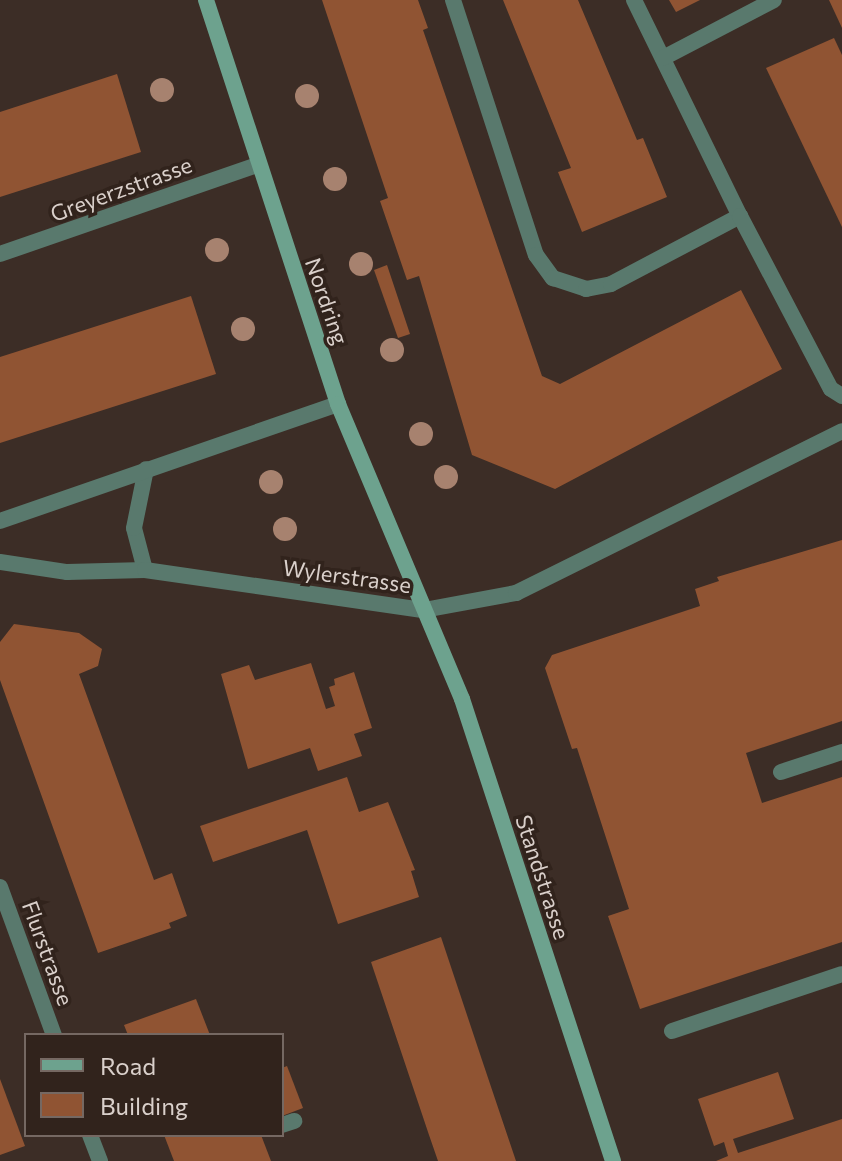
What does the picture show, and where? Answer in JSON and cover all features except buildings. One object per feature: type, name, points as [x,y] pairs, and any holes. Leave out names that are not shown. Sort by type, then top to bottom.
[{"type":"main road","name":"Nordring","points":[[206,0],[257,165],[338,404],[424,610]]},
{"type":"main road","name":"Standstrasse","points":[[424,610],[462,699],[613,1161]]},
{"type":"street","points":[[453,0],[536,255],[553,278],[586,289],[611,284],[740,216]]},
{"type":"street","points":[[634,0],[740,216],[831,389],[842,396]]},
{"type":"street","points":[[663,58],[774,0]]},
{"type":"street","name":"Greyerzstrasse","points":[[0,254],[257,165]]},
{"type":"street","points":[[0,521],[338,404]]},
{"type":"street","name":"Wylerstrasse","points":[[0,562],[67,572],[145,570],[424,610],[516,593],[842,431]]},
{"type":"street","points":[[145,570],[134,528],[146,469]]},
{"type":"street","points":[[781,772],[842,752]]},
{"type":"street","name":"Flurstrasse","points":[[0,887],[53,1033]]},
{"type":"street","points":[[672,1031],[842,974]]},
{"type":"street","points":[[91,1137],[100,1161]]}]
